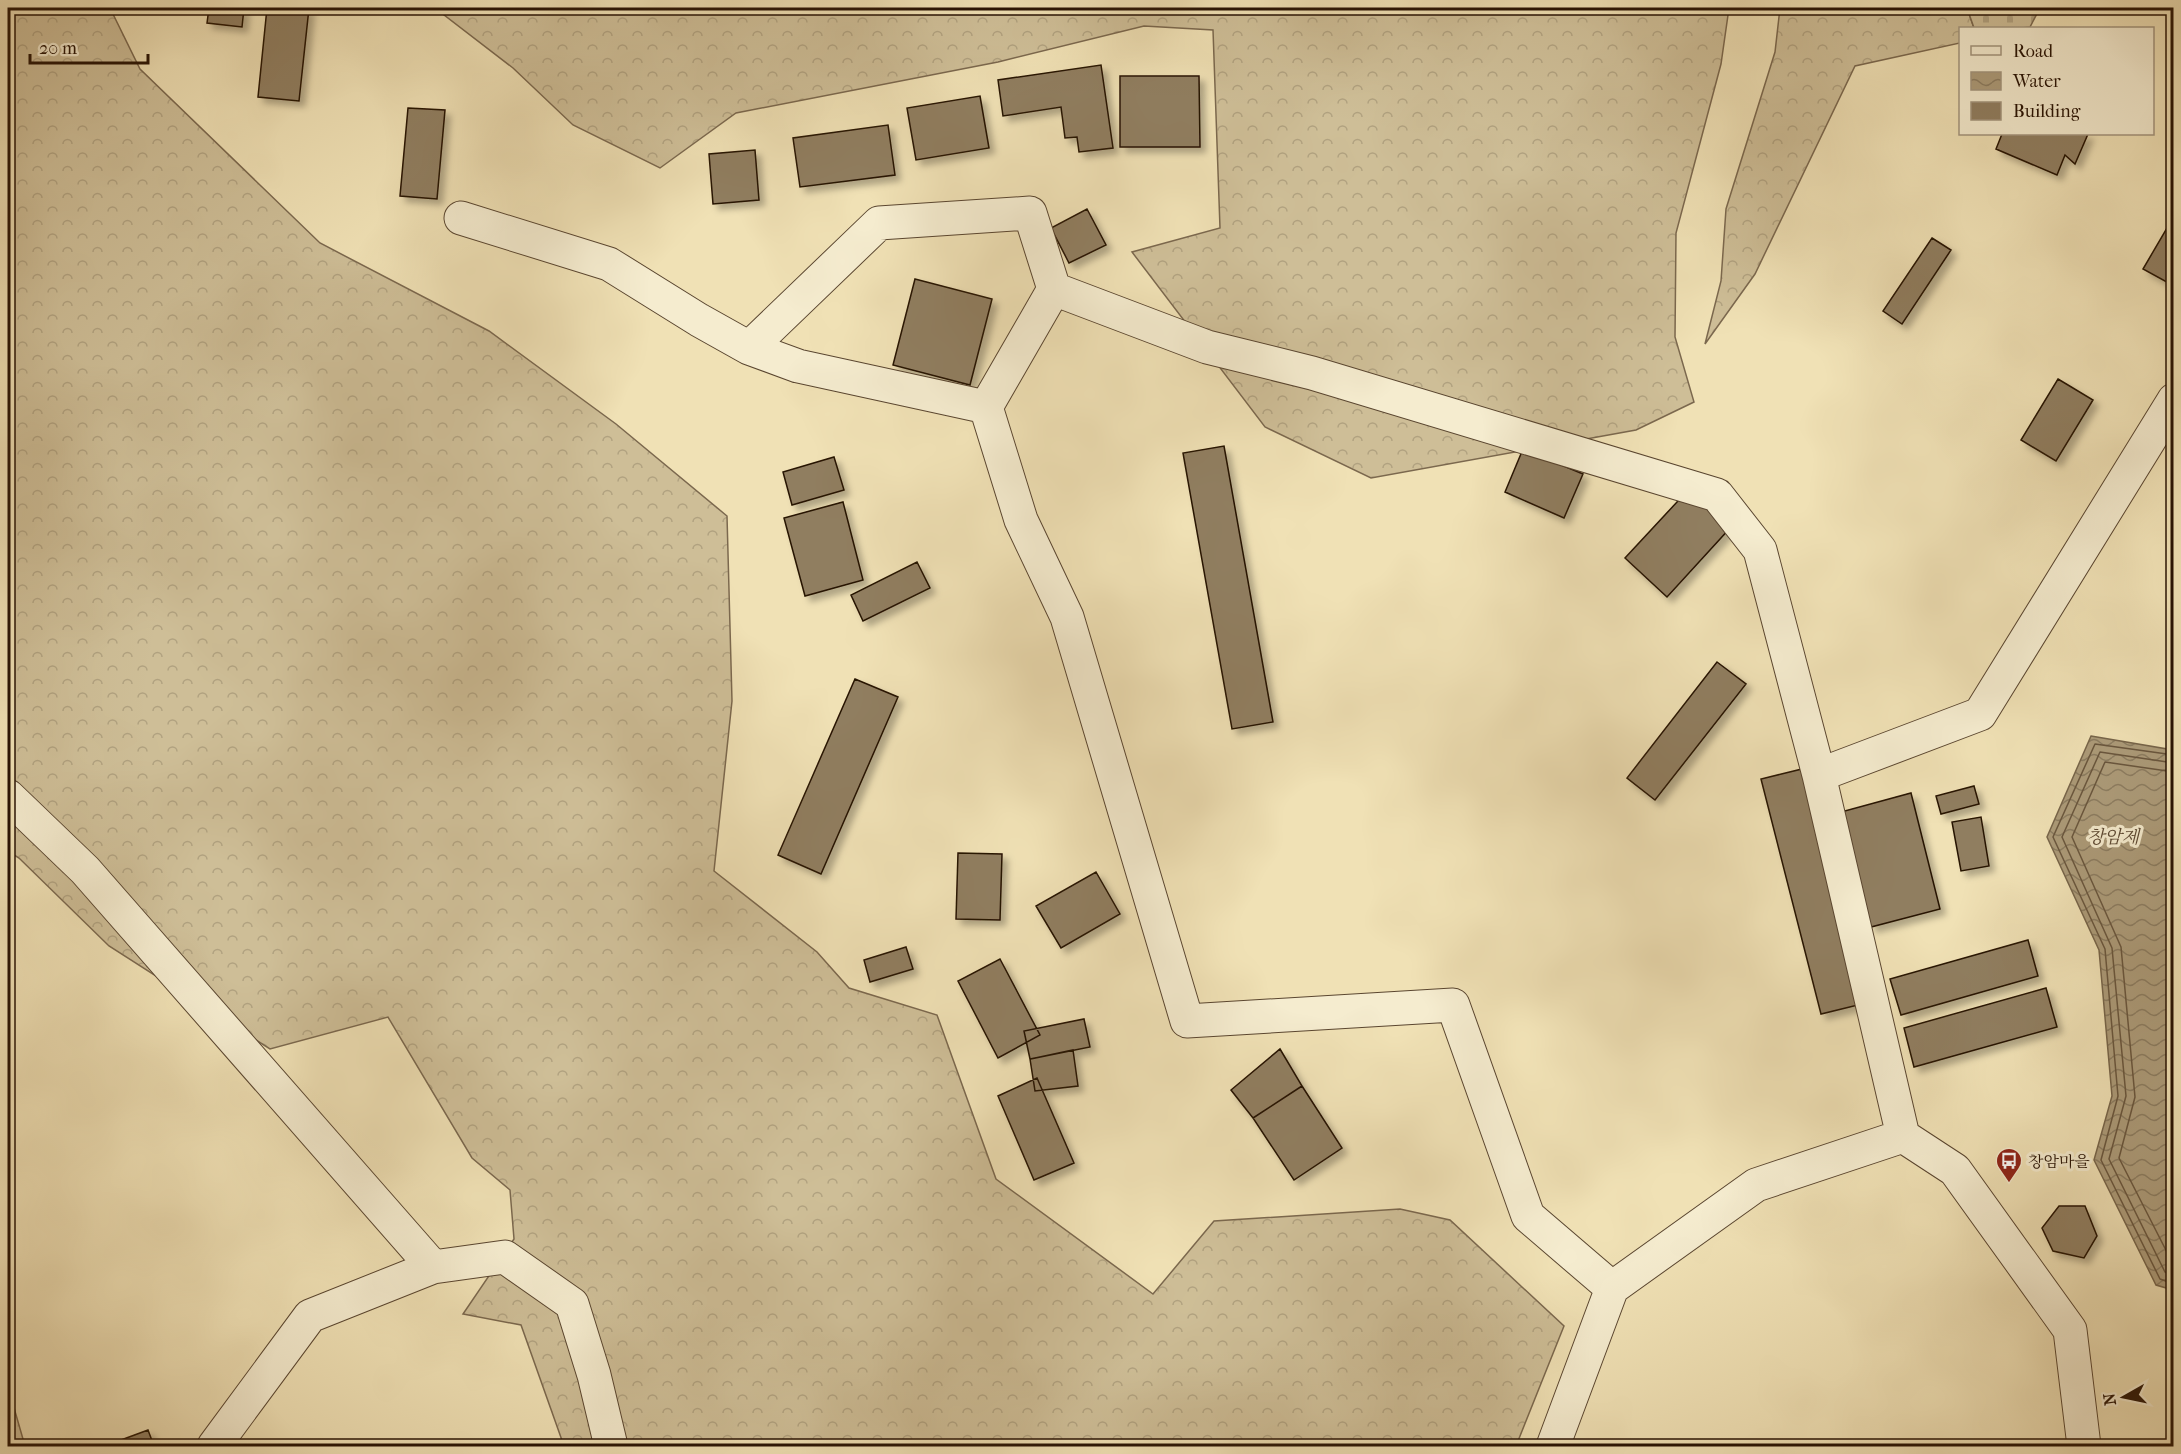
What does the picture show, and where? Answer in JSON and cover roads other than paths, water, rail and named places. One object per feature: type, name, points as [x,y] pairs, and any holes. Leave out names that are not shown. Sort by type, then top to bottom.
[{"type":"street","points":[[749,348],[879,223],[1030,213],[1054,289],[986,407],[1021,520],[1067,617],[1187,1021],[1453,1005],[1528,1216],[1612,1288]]},
{"type":"street","points":[[461,218],[609,264],[749,348],[798,366],[986,407]]},
{"type":"street","points":[[1054,289],[1207,347],[1312,373],[1717,495],[1760,550],[1819,775],[1903,1136],[1955,1170],[2070,1330],[2084,1446]]},
{"type":"street","points":[[1819,775],[1980,714],[2174,400]]},
{"type":"street","points":[[8,796],[85,870],[433,1268]]},
{"type":"street","points":[[1553,1446],[1612,1288],[1756,1185],[1903,1136]]},
{"type":"street","points":[[214,1446],[310,1316],[433,1268],[505,1257],[572,1304],[594,1375],[611,1446]]},
{"type":"water","name":"창암제","points":[[2091,736],[2173,750],[2173,1290],[2156,1285],[2094,1160],[2112,1096],[2099,950],[2047,837]]},
{"type":"place","name":"창암마을","points":[[2009,1184]]}]
